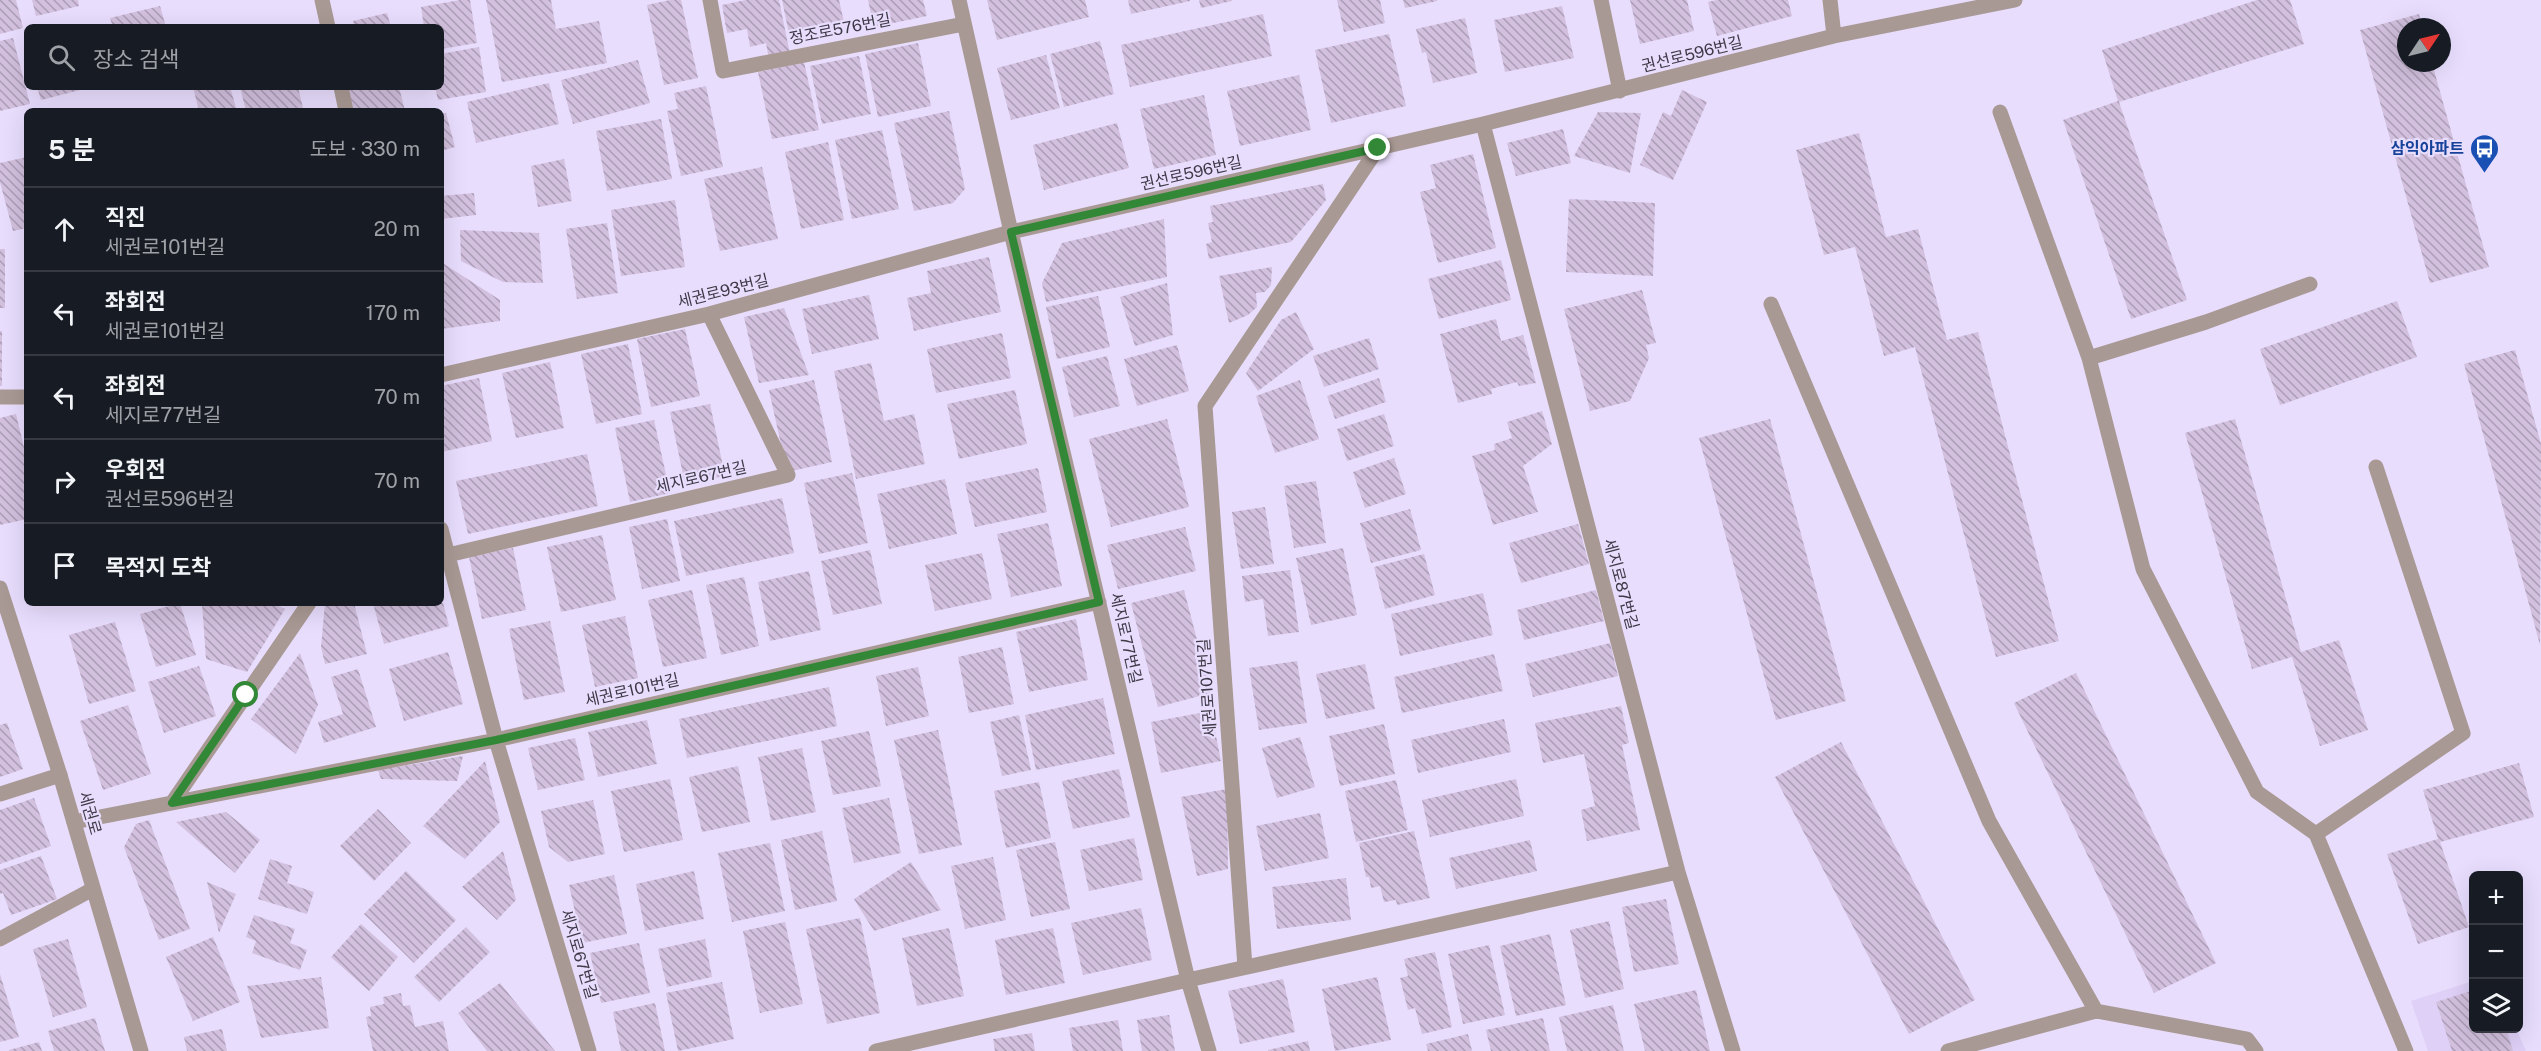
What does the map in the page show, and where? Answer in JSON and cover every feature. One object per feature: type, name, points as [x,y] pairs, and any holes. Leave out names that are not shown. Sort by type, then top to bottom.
[{"type":"street","points":[[322,0],[327,24]]},
{"type":"street","name":"정조로576번길","points":[[710,0],[723,71],[964,24]]},
{"type":"street","points":[[959,0],[1011,232]]},
{"type":"street","points":[[1601,0],[1620,91]]},
{"type":"street","points":[[1830,0],[1834,36]]},
{"type":"street","name":"권선로596번길","points":[[1011,232],[1483,124],[1834,36],[2015,0]]},
{"type":"street","points":[[342,90],[345,108]]},
{"type":"street","points":[[2000,112],[2089,358],[2143,569],[2257,792],[2316,834],[2406,1051]]},
{"type":"street","name":"세지로87번길","points":[[1483,124],[1678,872],[1733,1051]]},
{"type":"street","name":"세권로107번길","points":[[1245,967],[1205,406],[1378,148]]},
{"type":"street","name":"세권로93번길","points":[[444,374],[709,314],[1011,232]]},
{"type":"street","name":"세지로77번길","points":[[1011,232],[1188,980],[1209,1051]]},
{"type":"street","points":[[2089,358],[2206,322],[2310,284]]},
{"type":"street","points":[[1771,304],[1989,821],[2096,1011]]},
{"type":"street","name":"세지로67번길","points":[[448,555],[788,475],[709,314]]},
{"type":"street","points":[[0,398],[24,396]]},
{"type":"street","points":[[2316,834],[2463,733],[2376,467]]},
{"type":"street","name":"세지로67번길","points":[[444,541],[496,740],[589,1051]]},
{"type":"street","name":"세권로","points":[[0,588],[60,775],[141,1051]]},
{"type":"street","name":"세권로101번길","points":[[74,822],[496,740],[1099,602]]},
{"type":"street","points":[[172,803],[307,606]]},
{"type":"street","points":[[0,794],[60,775]]},
{"type":"street","points":[[876,1051],[1678,872]]},
{"type":"street","points":[[0,939],[93,889]]},
{"type":"street","points":[[1948,1051],[2096,1011],[2247,1039],[2256,1051]]},
{"type":"shaded area","points":[[2469,982],[2469,1033],[2518,1033],[2526,1051],[2428,1051],[2411,1001]]},
{"type":"building","points":[[0,0],[16,0],[23,28],[0,34]]},
{"type":"building","points":[[32,0],[78,0],[79,6],[36,16]]},
{"type":"building","points":[[470,0],[477,43],[444,48],[444,24],[424,24],[421,7]]},
{"type":"building","points":[[486,0],[551,0],[556,29],[599,21],[607,63],[502,82]]},
{"type":"building","points":[[681,0],[698,78],[664,85],[647,5]]},
{"type":"building","points":[[746,0],[779,0],[790,54],[769,59],[766,43],[750,47],[747,29],[727,33],[722,5]]},
{"type":"building","points":[[782,0],[839,0],[844,22],[789,34]]},
{"type":"building","points":[[868,0],[923,0],[927,16],[874,27]]},
{"type":"building","points":[[987,0],[1085,0],[1089,17],[997,40]]},
{"type":"building","points":[[1128,0],[1190,0],[1190,1],[1131,14]]},
{"type":"building","points":[[1199,0],[1232,0],[1232,1],[1201,8]]},
{"type":"building","points":[[1337,0],[1380,0],[1385,23],[1344,32]]},
{"type":"building","points":[[1403,0],[1437,0],[1437,1],[1405,8]]},
{"type":"building","points":[[1630,0],[1687,0],[1694,31],[1640,44]]},
{"type":"building","points":[[1788,0],[1792,16],[1717,36],[1708,2]]},
{"type":"building","points":[[2257,0],[2290,0],[2304,44],[2119,102],[2187,300],[2131,319],[2063,120],[2118,101],[2102,50]]},
{"type":"building","points":[[160,6],[165,24],[112,24],[110,18]]},
{"type":"building","points":[[1562,6],[1574,58],[1505,72],[1494,20]]},
{"type":"building","points":[[387,13],[390,24],[354,24],[353,21]]},
{"type":"building","points":[[1263,14],[1272,56],[1130,87],[1121,45]]},
{"type":"building","points":[[2419,14],[2420,18],[2404,18]]},
{"type":"building","points":[[1465,18],[1477,73],[1433,83],[1426,52],[1422,53],[1416,29]]},
{"type":"building","points":[[2397,20],[2397,72],[2435,72],[2489,267],[2430,283],[2360,30]]},
{"type":"building","points":[[1389,34],[1406,106],[1331,123],[1315,50]]},
{"type":"building","points":[[13,38],[24,81],[24,90],[26,90],[30,104],[0,111],[0,41]]},
{"type":"building","points":[[1100,41],[1114,94],[1064,107],[1050,54]]},
{"type":"building","points":[[918,43],[931,106],[878,117],[865,54]]},
{"type":"building","points":[[479,47],[486,92],[438,100],[436,90],[444,90],[444,53]]},
{"type":"building","points":[[1046,55],[1060,108],[1011,120],[997,68]]},
{"type":"building","points":[[859,56],[871,114],[822,124],[810,66]]},
{"type":"building","points":[[638,60],[650,103],[573,124],[561,80]]},
{"type":"building","points":[[804,62],[819,130],[772,139],[758,72]]},
{"type":"building","points":[[1299,75],[1311,130],[1240,146],[1227,91]]},
{"type":"building","points":[[549,83],[559,124],[476,143],[467,102]]},
{"type":"building","points":[[706,86],[723,167],[681,176],[667,111],[678,109],[674,93]]},
{"type":"building","points":[[38,90],[80,90],[41,100]]},
{"type":"building","points":[[194,90],[231,90],[236,108],[198,108]]},
{"type":"building","points":[[241,90],[299,90],[303,108],[245,108]]},
{"type":"building","points":[[343,90],[400,90],[404,108],[347,108]]},
{"type":"building","points":[[1682,90],[1707,102],[1673,180],[1640,165],[1663,112],[1671,116]]},
{"type":"building","points":[[1204,95],[1216,155],[1154,169],[1140,109]]},
{"type":"building","points":[[949,111],[965,189],[953,203],[914,211],[894,123]]},
{"type":"building","points":[[1598,112],[1641,113],[1630,173],[1574,156]]},
{"type":"building","points":[[444,113],[446,113],[455,147],[444,150]]},
{"type":"building","points":[[661,119],[672,179],[607,191],[596,131]]},
{"type":"building","points":[[1117,123],[1129,168],[1044,190],[1033,145]]},
{"type":"building","points":[[1563,129],[1571,163],[1516,176],[1507,143]]},
{"type":"building","points":[[882,130],[899,209],[852,219],[835,140]]},
{"type":"building","points":[[1859,133],[1886,237],[1918,229],[1947,340],[1978,332],[2059,641],[1996,657],[1915,347],[1884,356],[1855,247],[1824,255],[1796,150]]},
{"type":"building","points":[[828,142],[844,220],[801,229],[785,152]]},
{"type":"building","points":[[1473,154],[1496,248],[1438,263],[1420,192],[1436,188],[1430,165]]},
{"type":"building","points":[[24,158],[24,229],[13,231],[0,182],[0,163]]},
{"type":"building","points":[[564,159],[572,201],[538,207],[531,166]]},
{"type":"building","points":[[762,167],[778,239],[720,251],[704,179]]},
{"type":"building","points":[[1323,184],[1326,200],[1291,242],[1209,259],[1206,244],[1212,242],[1208,223],[1213,222],[1210,206]]},
{"type":"building","points":[[474,193],[476,215],[444,219],[444,196]]},
{"type":"building","points":[[1569,199],[1655,203],[1653,276],[1566,272]]},
{"type":"building","points":[[675,200],[685,267],[621,276],[611,210]]},
{"type":"building","points":[[1164,219],[1167,277],[1046,302],[1042,283],[1062,243]]},
{"type":"building","points":[[607,223],[618,293],[577,299],[566,229]]},
{"type":"building","points":[[460,230],[539,233],[543,283],[503,282],[461,261]]},
{"type":"building","points":[[0,249],[5,249],[5,308],[0,308]]},
{"type":"building","points":[[989,257],[1001,312],[914,331],[907,298],[931,293],[927,271]]},
{"type":"building","points":[[1501,260],[1511,300],[1439,319],[1428,279]]},
{"type":"building","points":[[444,264],[500,300],[500,321],[444,329]]},
{"type":"building","points":[[1272,267],[1271,285],[1265,292],[1256,293],[1257,307],[1248,315],[1229,323],[1219,276]]},
{"type":"building","points":[[1167,283],[1173,335],[1135,346],[1120,297]]},
{"type":"building","points":[[1642,290],[1656,343],[1646,345],[1649,358],[1630,401],[1590,411],[1564,309]]},
{"type":"building","points":[[869,295],[879,339],[812,354],[802,309]]},
{"type":"building","points":[[1098,296],[1110,347],[1057,359],[1046,307]]},
{"type":"building","points":[[2397,301],[2417,357],[2280,405],[2260,349]]},
{"type":"building","points":[[784,308],[809,375],[759,383],[744,317]]},
{"type":"building","points":[[1296,312],[1314,349],[1258,391],[1246,373],[1281,320]]},
{"type":"building","points":[[1496,319],[1501,341],[1523,335],[1536,383],[1519,386],[1517,382],[1491,389],[1492,394],[1458,403],[1440,334]]},
{"type":"building","points":[[685,329],[700,396],[651,407],[637,339]]},
{"type":"building","points":[[0,331],[2,331],[2,386],[0,386]]},
{"type":"building","points":[[1002,333],[1011,378],[936,393],[927,349]]},
{"type":"building","points":[[1369,338],[1379,369],[1324,387],[1313,356]]},
{"type":"building","points":[[628,344],[642,414],[596,424],[581,354]]},
{"type":"building","points":[[1177,345],[1189,391],[1137,406],[1124,359]]},
{"type":"building","points":[[2515,350],[2541,444],[2540,645],[2464,364]]},
{"type":"building","points":[[1107,356],[1120,406],[1074,417],[1062,367]]},
{"type":"building","points":[[550,362],[564,428],[516,438],[502,373]]},
{"type":"building","points":[[871,363],[884,421],[914,414],[925,464],[856,479],[834,371]]},
{"type":"building","points":[[479,378],[492,441],[444,451],[444,385]]},
{"type":"building","points":[[1379,378],[1386,402],[1335,419],[1327,396]]},
{"type":"building","points":[[814,380],[832,462],[787,472],[769,390]]},
{"type":"building","points":[[1300,380],[1319,439],[1275,453],[1256,396]]},
{"type":"building","points":[[1015,390],[1027,444],[959,459],[947,404]]},
{"type":"building","points":[[710,404],[725,476],[685,484],[670,412]]},
{"type":"building","points":[[1542,411],[1552,444],[1523,466],[1538,512],[1493,525],[1472,456],[1495,450],[1494,444],[1512,438],[1507,422]]},
{"type":"building","points":[[16,414],[24,447],[24,520],[0,525],[0,418]]},
{"type":"building","points":[[1384,414],[1394,446],[1347,461],[1337,429]]},
{"type":"building","points":[[1167,419],[1189,507],[1111,527],[1089,439]]},
{"type":"building","points":[[1770,419],[1846,701],[1776,720],[1699,438]]},
{"type":"building","points":[[2235,419],[2301,652],[2339,640],[2368,730],[2320,746],[2292,657],[2252,669],[2185,433]]},
{"type":"building","points":[[654,420],[670,493],[630,502],[615,428]]},
{"type":"building","points":[[587,454],[598,506],[468,534],[456,481]]},
{"type":"building","points":[[1394,458],[1406,494],[1365,508],[1353,472]]},
{"type":"building","points":[[1038,468],[1047,512],[975,527],[965,483]]},
{"type":"building","points":[[852,473],[868,543],[819,554],[804,483]]},
{"type":"building","points":[[945,479],[957,534],[889,549],[877,494]]},
{"type":"building","points":[[1316,481],[1326,543],[1294,548],[1284,486]]},
{"type":"building","points":[[782,498],[794,553],[686,576],[674,521]]},
{"type":"building","points":[[1265,507],[1274,564],[1241,569],[1232,512]]},
{"type":"building","points":[[1410,509],[1421,550],[1371,563],[1360,523]]},
{"type":"building","points":[[667,519],[680,581],[642,589],[629,527]]},
{"type":"building","points":[[1048,523],[1062,586],[1011,597],[997,534]]},
{"type":"building","points":[[1578,524],[1589,564],[1521,583],[1509,543]]},
{"type":"building","points":[[1185,527],[1196,571],[1118,589],[1107,545]]},
{"type":"building","points":[[602,535],[616,600],[561,612],[547,547]]},
{"type":"building","points":[[513,548],[526,610],[482,619],[469,557]]},
{"type":"building","points":[[1343,548],[1357,615],[1311,625],[1296,558]]},
{"type":"building","points":[[870,550],[882,604],[833,615],[821,561]]},
{"type":"building","points":[[982,553],[992,599],[935,611],[925,565]]},
{"type":"building","points":[[1424,554],[1435,595],[1385,609],[1374,567]]},
{"type":"building","points":[[1290,570],[1299,632],[1268,636],[1263,599],[1245,602],[1242,576]]},
{"type":"building","points":[[809,571],[821,630],[770,641],[758,582]]},
{"type":"building","points":[[744,577],[759,646],[721,655],[706,585]]},
{"type":"building","points":[[692,590],[707,658],[663,667],[648,600]]},
{"type":"building","points":[[1184,590],[1211,693],[1158,707],[1131,603]]},
{"type":"building","points":[[1596,590],[1604,621],[1524,640],[1517,610]]},
{"type":"building","points":[[1483,593],[1493,635],[1400,656],[1391,614]]},
{"type":"building","points":[[169,606],[181,606],[196,655],[156,667],[140,614]]},
{"type":"building","points":[[202,606],[278,606],[285,609],[247,672],[206,659]]},
{"type":"building","points":[[325,606],[355,606],[367,654],[325,664],[321,647]]},
{"type":"building","points":[[374,606],[444,606],[449,626],[384,644]]},
{"type":"building","points":[[625,616],[638,678],[595,687],[582,625]]},
{"type":"building","points":[[1076,619],[1088,680],[1029,692],[1016,632]]},
{"type":"building","points":[[550,621],[565,692],[524,700],[509,629]]},
{"type":"building","points":[[115,622],[136,691],[89,704],[69,635]]},
{"type":"building","points":[[1610,643],[1618,676],[1533,697],[1525,664]]},
{"type":"building","points":[[1002,647],[1014,704],[969,713],[958,657]]},
{"type":"building","points":[[448,652],[463,704],[404,721],[389,669]]},
{"type":"building","points":[[300,653],[318,705],[296,754],[251,719]]},
{"type":"building","points":[[1494,654],[1503,691],[1402,713],[1394,677]]},
{"type":"building","points":[[1297,661],[1307,723],[1259,730],[1249,668]]},
{"type":"building","points":[[1365,664],[1375,709],[1326,719],[1316,674]]},
{"type":"building","points":[[199,666],[216,716],[164,733],[148,682]]},
{"type":"building","points":[[918,667],[929,716],[886,726],[876,676]]},
{"type":"building","points":[[358,669],[376,727],[324,743],[318,722],[343,714],[331,677]]},
{"type":"building","points":[[2076,673],[2216,963],[2154,993],[2014,703]]},
{"type":"building","points":[[829,687],[837,726],[687,758],[679,719]]},
{"type":"building","points":[[1103,698],[1115,754],[1036,770],[1025,715]]},
{"type":"building","points":[[128,705],[151,774],[103,790],[80,721]]},
{"type":"building","points":[[1621,706],[1629,743],[1622,745],[1640,830],[1587,841],[1581,810],[1595,806],[1584,754],[1543,763],[1535,723]]},
{"type":"building","points":[[1211,711],[1221,761],[1161,773],[1151,722]]},
{"type":"building","points":[[1019,715],[1031,770],[1002,776],[990,722]]},
{"type":"building","points":[[1504,719],[1511,752],[1418,773],[1411,740]]},
{"type":"building","points":[[647,720],[657,764],[598,777],[588,732]]},
{"type":"building","points":[[7,723],[23,769],[0,777],[0,725]]},
{"type":"building","points":[[1384,724],[1395,774],[1340,786],[1329,736]]},
{"type":"building","points":[[938,730],[962,845],[919,854],[894,740]]},
{"type":"building","points":[[869,731],[881,786],[833,795],[821,741]]},
{"type":"building","points":[[1300,737],[1315,787],[1277,798],[1262,748]]},
{"type":"building","points":[[575,738],[585,780],[538,790],[528,748]]},
{"type":"building","points":[[1841,742],[1975,1000],[1909,1034],[1775,777]]},
{"type":"building","points":[[802,748],[816,812],[771,821],[758,757]]},
{"type":"building","points":[[463,756],[457,781],[381,779],[378,770]]},
{"type":"building","points":[[485,761],[500,822],[465,859],[423,826]]},
{"type":"building","points":[[2519,763],[2534,817],[2440,842],[2469,927],[2418,944],[2387,854],[2438,839],[2423,790]]},
{"type":"building","points":[[738,766],[750,822],[702,832],[689,777]]},
{"type":"building","points":[[1119,769],[1130,817],[1073,829],[1062,781]]},
{"type":"building","points":[[670,779],[683,840],[624,852],[611,791]]},
{"type":"building","points":[[1516,779],[1524,816],[1430,837],[1422,800]]},
{"type":"building","points":[[1396,780],[1408,830],[1356,842],[1345,791]]},
{"type":"building","points":[[1039,782],[1051,838],[1006,848],[994,791]]},
{"type":"building","points":[[1227,789],[1228,869],[1197,876],[1181,797]]},
{"type":"building","points":[[34,798],[51,846],[0,864],[0,810]]},
{"type":"building","points":[[889,798],[901,853],[854,863],[842,808]]},
{"type":"building","points":[[593,800],[605,854],[568,862],[549,847],[541,811]]},
{"type":"building","points":[[378,809],[411,843],[374,881],[340,846]]},
{"type":"building","points":[[226,812],[260,840],[235,873],[176,822]]},
{"type":"building","points":[[1320,813],[1329,858],[1265,871],[1256,826]]},
{"type":"building","points":[[149,820],[190,929],[159,940],[124,847],[136,824]]},
{"type":"building","points":[[822,831],[837,901],[795,910],[781,840]]},
{"type":"building","points":[[1414,831],[1430,898],[1397,905],[1396,900],[1384,902],[1380,886],[1371,888],[1369,877],[1366,877],[1359,843]]},
{"type":"building","points":[[1134,838],[1143,880],[1089,891],[1080,850]]},
{"type":"building","points":[[1530,840],[1537,871],[1456,889],[1449,858]]},
{"type":"building","points":[[1055,842],[1070,909],[1031,917],[1016,850]]},
{"type":"building","points":[[770,843],[785,911],[732,922],[718,853]]},
{"type":"building","points":[[503,851],[516,900],[497,920],[462,887]]},
{"type":"building","points":[[41,856],[57,899],[11,915],[3,893],[0,894],[0,870]]},
{"type":"building","points":[[993,857],[1006,920],[965,929],[951,866]]},
{"type":"building","points":[[270,859],[292,866],[287,883],[314,892],[307,914],[258,899]]},
{"type":"building","points":[[911,862],[941,910],[874,931],[854,899]]},
{"type":"building","points":[[406,871],[456,920],[414,963],[364,914]]},
{"type":"building","points":[[694,871],[704,919],[645,931],[636,884]]},
{"type":"building","points":[[614,875],[627,934],[582,943],[569,885]]},
{"type":"building","points":[[1346,878],[1351,920],[1277,929],[1272,887]]},
{"type":"building","points":[[207,882],[236,894],[219,933]]},
{"type":"building","points":[[1666,899],[1679,964],[1634,972],[1622,907]]},
{"type":"building","points":[[1141,908],[1152,960],[1083,975],[1071,923]]},
{"type":"building","points":[[254,915],[295,929],[290,943],[307,950],[300,970],[252,953],[256,941],[246,937]]},
{"type":"building","points":[[860,918],[880,1013],[827,1024],[806,929]]},
{"type":"building","points":[[1609,921],[1624,989],[1585,998],[1570,930]]},
{"type":"building","points":[[785,922],[803,1004],[760,1013],[743,931]]},
{"type":"building","points":[[361,924],[398,957],[369,991],[331,957]]},
{"type":"building","points":[[466,927],[490,952],[439,1002],[414,977]]},
{"type":"building","points":[[949,928],[964,996],[917,1006],[902,938]]},
{"type":"building","points":[[1053,928],[1065,983],[1006,995],[995,940]]},
{"type":"building","points":[[1550,934],[1566,1005],[1516,1016],[1500,946]]},
{"type":"building","points":[[213,937],[240,1002],[193,1021],[166,957]]},
{"type":"building","points":[[68,939],[87,1007],[53,1017],[33,949]]},
{"type":"building","points":[[705,939],[712,977],[667,987],[658,949]]},
{"type":"building","points":[[639,943],[650,993],[601,1003],[590,953]]},
{"type":"building","points":[[1489,945],[1505,1015],[1463,1024],[1448,954]]},
{"type":"building","points":[[1435,952],[1452,1027],[1422,1034],[1415,1008],[1408,1010],[1400,978],[1408,976],[1404,959]]},
{"type":"building","points":[[0,974],[19,1037],[0,1042]]},
{"type":"building","points":[[321,977],[329,1028],[261,1038],[247,986]]},
{"type":"building","points":[[1377,977],[1391,1040],[1335,1051],[1322,989]]},
{"type":"building","points":[[1283,979],[1295,1032],[1240,1044],[1228,991]]},
{"type":"building","points":[[722,982],[734,1039],[678,1051],[666,993]]},
{"type":"building","points":[[500,983],[555,1051],[487,1051],[458,1013]]},
{"type":"building","points":[[1696,990],[1710,1051],[1645,1051],[1634,1004]]},
{"type":"building","points":[[2469,992],[2469,1033],[2508,1033],[2513,1051],[2452,1051],[2436,1002]]},
{"type":"building","points":[[401,993],[403,1006],[410,1005],[415,1027],[443,1021],[449,1051],[373,1051],[366,1017],[371,1016],[370,1007],[384,1004],[383,997]]},
{"type":"building","points":[[655,1003],[665,1051],[621,1051],[613,1012]]},
{"type":"building","points":[[1613,1005],[1624,1051],[1567,1051],[1559,1017]]},
{"type":"building","points":[[1169,1015],[1175,1051],[1142,1051],[1137,1020]]},
{"type":"building","points":[[95,1018],[105,1051],[54,1051],[48,1031]]},
{"type":"building","points":[[1543,1018],[1550,1051],[1491,1051],[1486,1030]]},
{"type":"building","points":[[1118,1020],[1123,1051],[1073,1051],[1069,1028]]},
{"type":"building","points":[[222,1029],[227,1051],[187,1051],[184,1037]]},
{"type":"building","points":[[1032,1033],[1035,1051],[995,1051],[993,1039]]},
{"type":"building","points":[[1468,1034],[1472,1051],[1428,1051],[1426,1044]]},
{"type":"building","points":[[1308,1041],[1310,1051],[1268,1051],[1268,1050]]},
{"type":"building","points":[[39,1042],[42,1051],[9,1051],[9,1050]]},
{"type":"place","name":"삼익아파트","points":[[2485,174]]},
{"type":"route","points":[[246,695],[172,803],[496,740],[1099,602],[1011,232],[1378,148]]}]
